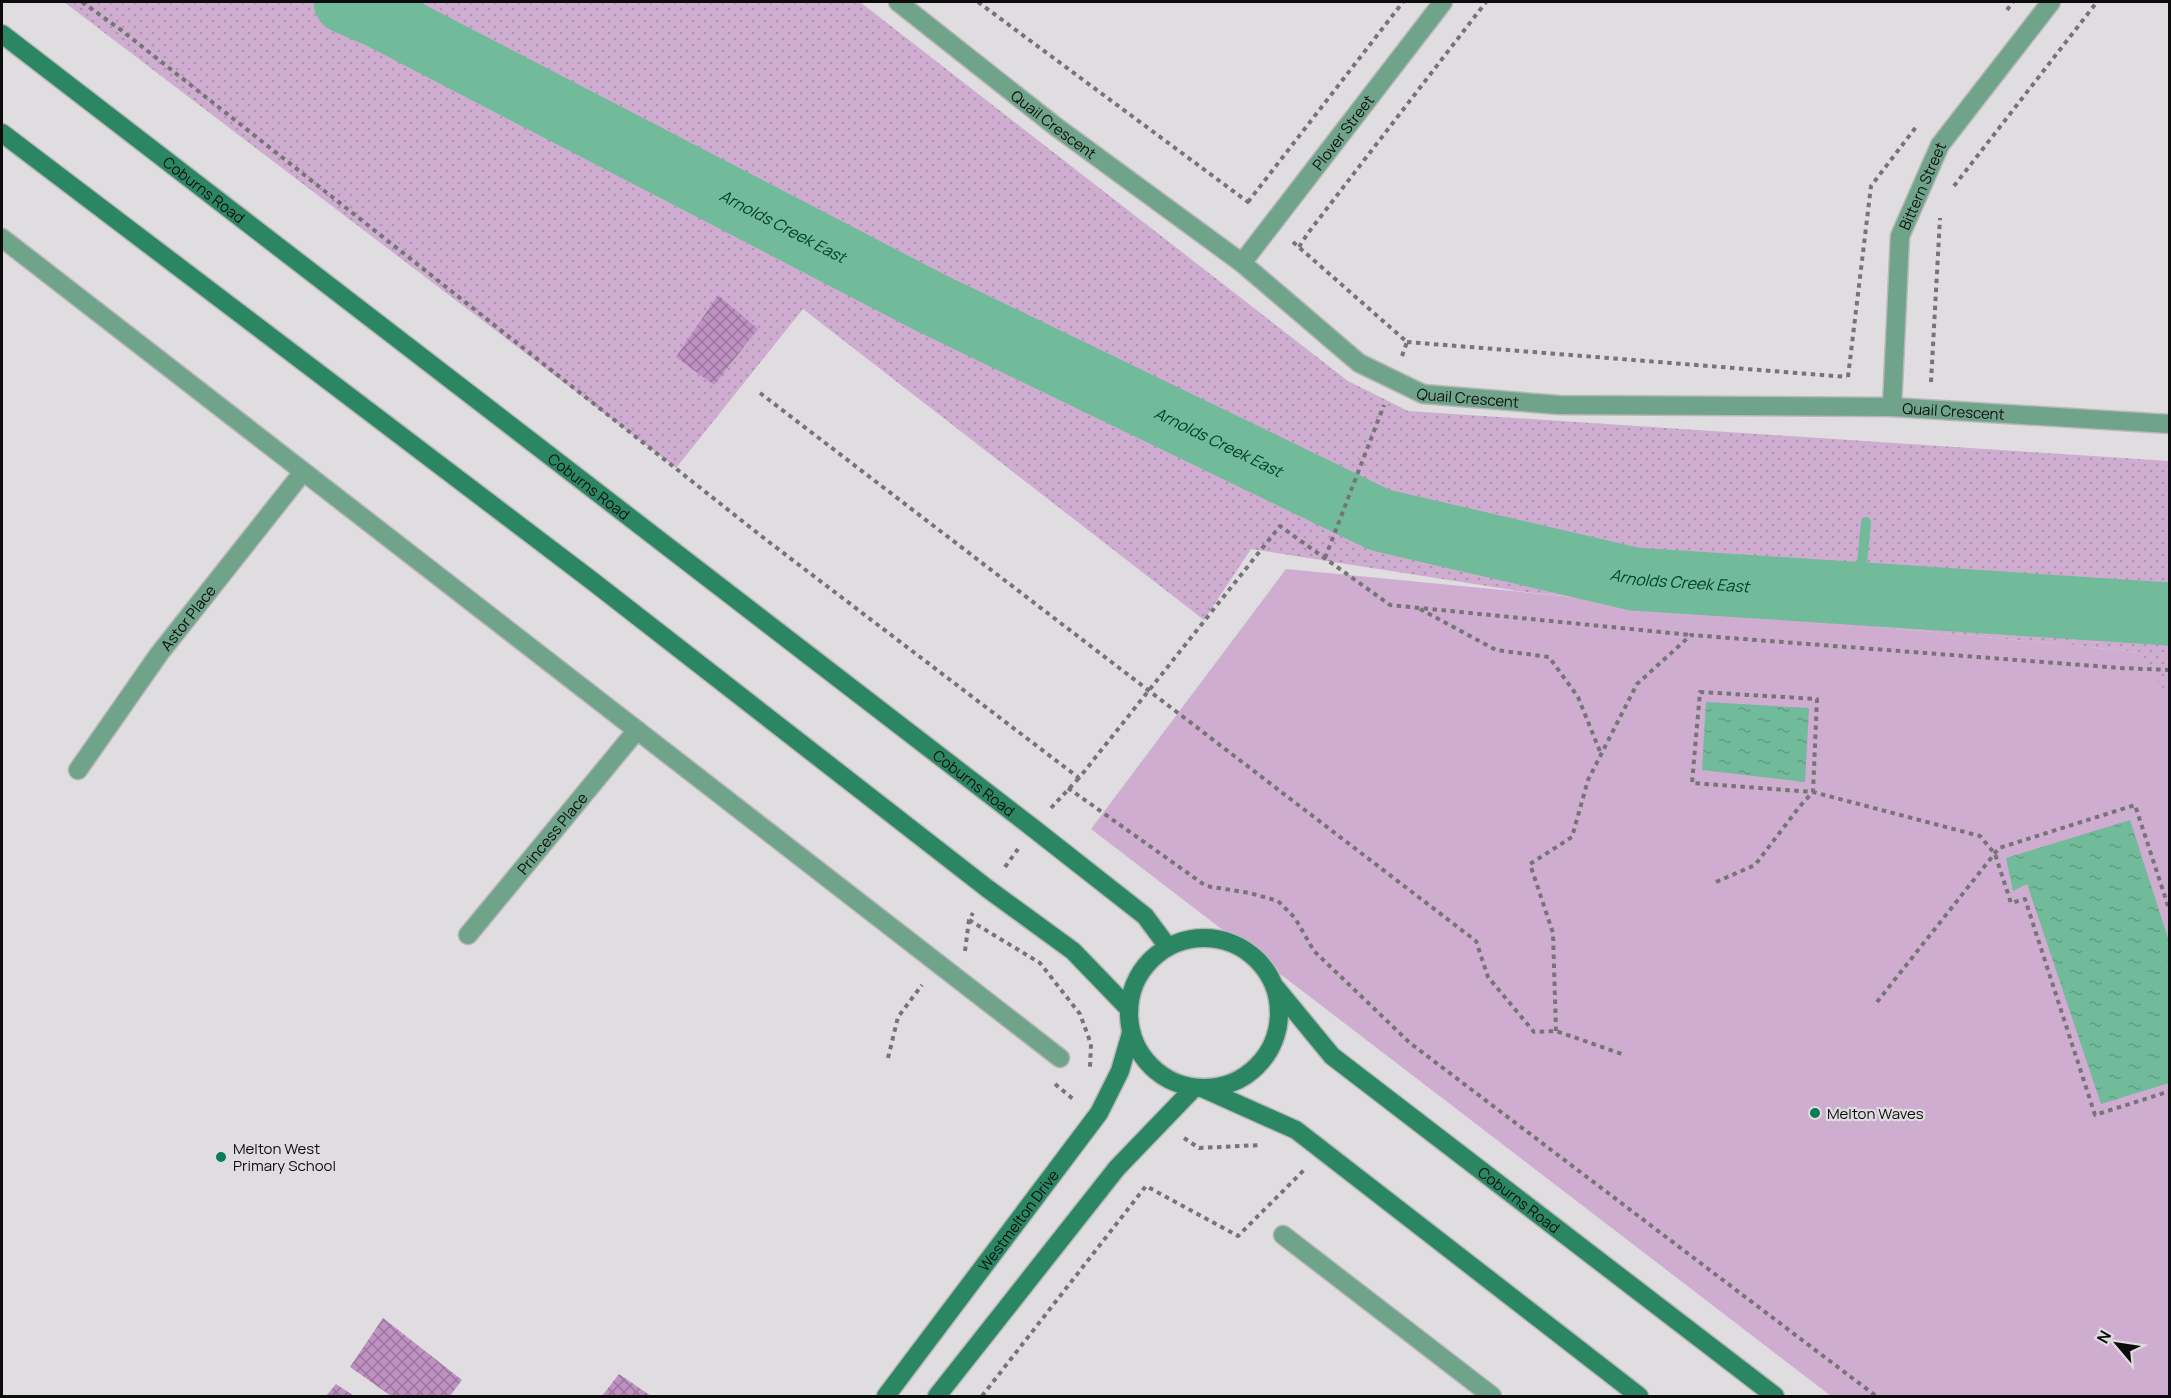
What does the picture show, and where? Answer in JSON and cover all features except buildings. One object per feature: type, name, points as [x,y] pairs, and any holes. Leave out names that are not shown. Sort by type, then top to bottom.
[{"type":"street","name":"Quail Crescent","points":[[898,2],[1055,126],[1242,263],[1359,363],[1423,394],[1559,405],[1892,407],[2169,424]]},
{"type":"street","name":"Plover Street","points":[[1242,263],[1443,2]]},
{"type":"street","name":"Bittern Street","points":[[1892,407],[1900,236],[1940,145],[2051,2]]},
{"type":"street","name":"Coburns Road","points":[[2,34],[1033,828],[1144,916],[1168,947]]},
{"type":"street","points":[[2,133],[591,580],[988,890],[1073,951],[1129,1010]]},
{"type":"street","points":[[3,242],[1060,1058]]},
{"type":"street","name":"Astor Place","points":[[78,770],[159,654],[303,472]]},
{"type":"street","name":"Princess Place","points":[[468,935],[637,730]]},
{"type":"street","points":[[937,1396],[1117,1168],[1198,1088],[1226,1085],[1248,1074],[1265,1057],[1276,1035],[1280,1012],[1276,988],[1263,965],[1243,948],[1219,938],[1192,938],[1168,947],[1148,963],[1134,985],[1129,1010],[1131,1033],[1140,1053],[1155,1070],[1173,1082],[1198,1088],[1296,1130],[1639,1396]]},
{"type":"street","name":"Coburns Road","points":[[1276,988],[1332,1056],[1775,1396]]},
{"type":"street","name":"Westmelton Drive","points":[[886,1396],[1099,1113],[1120,1071],[1131,1033]]},
{"type":"street","points":[[1283,1235],[1492,1396]]},
{"type":"path","points":[[82,2],[431,273],[765,539],[1079,778],[1280,526],[1390,605],[1691,635],[2169,670]]},
{"type":"path","points":[[978,2],[1248,202],[1407,342],[1931,384],[1940,215]]},
{"type":"path","points":[[1248,202],[1403,2]]},
{"type":"path","points":[[1299,247],[1315,223],[1486,2]]},
{"type":"path","points":[[1947,194],[2097,2]]},
{"type":"path","points":[[1325,558],[1407,342]]},
{"type":"path","points":[[760,393],[1476,941],[1488,977],[1534,1032],[1557,1031],[1622,1054]]},
{"type":"path","points":[[1417,608],[1496,650],[1549,657],[1578,697],[1601,755]]},
{"type":"path","points":[[1557,1031],[1553,933],[1530,864],[1572,837],[1588,780],[1637,684],[1691,635]]},
{"type":"path","points":[[1716,882],[1755,866],[1794,812],[1813,792],[1817,699],[1700,692],[1692,783],[1813,792],[1980,836],[1995,854],[2012,903],[2025,899],[2095,1115],[2169,1091]]},
{"type":"path","points":[[1068,788],[1206,886],[1250,893],[1278,901],[1295,918],[1314,951],[1410,1043],[1876,1396]]},
{"type":"path","points":[[1877,1002],[1999,848],[2135,805],[2169,912]]},
{"type":"path","points":[[888,1058],[898,1017],[923,983],[947,970]]},
{"type":"path","points":[[982,1396],[1146,1186],[1238,1236],[1311,1163]]},
{"type":"shaded area","points":[[64,2],[860,2],[1348,381],[1408,411],[2169,461],[2169,700],[2139,652],[1525,592],[1251,549],[1204,620],[803,309],[676,468]]},
{"type":"shaded area","name":"Melton Waves","points":[[1286,569],[2139,652],[2170,700],[2169,1396],[1831,1396],[1091,829]]},
{"type":"water","points":[[1706,702],[1809,708],[1805,782],[1702,770]]},
{"type":"water","points":[[2130,820],[2169,941],[2169,1083],[2101,1104],[2027,884],[2013,891],[2006,858]]},
{"type":"waterway","name":"Arnolds Creek East","points":[[345,2],[380,17],[929,302],[1380,520],[1634,579],[2170,614]]},
{"type":"waterway","points":[[1859,594],[1866,522]]},
{"type":"waterway","points":[[2129,635],[2170,614]]},
{"type":"place","name":"Melton Waves","points":[[1815,1113]]},
{"type":"place","name":"Melton West Primary School","points":[[221,1157]]}]
